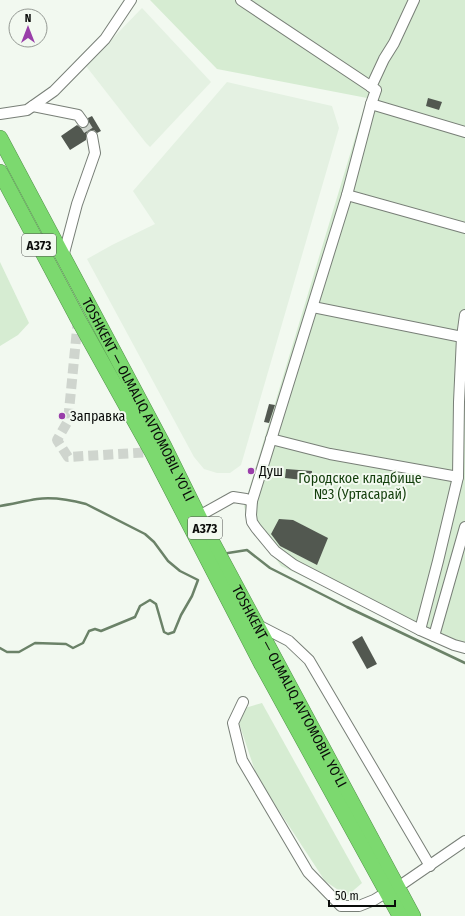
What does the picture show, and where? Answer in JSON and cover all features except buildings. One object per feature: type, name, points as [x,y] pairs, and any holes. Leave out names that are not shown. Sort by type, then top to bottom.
[{"type":"highway","name":"TOSHKENT — OLMALIQ AVTOMOBIL YO‘LI","points":[[0,138],[164,446],[256,624],[392,889],[400,916]]},
{"type":"highway","name":"TOSHKENT — OLMALIQ AVTOMOBIL YO‘LI","points":[[0,172],[78,319],[152,452],[262,665],[392,889],[413,916]]},
{"type":"street","points":[[0,114],[27,110],[54,91],[105,39],[131,0]]},
{"type":"street","points":[[242,0],[376,90],[347,195],[252,501],[250,515],[252,522],[276,551],[294,565],[420,630],[454,645],[465,648]]},
{"type":"street","points":[[371,87],[414,0]]},
{"type":"street","points":[[371,104],[465,132]]},
{"type":"street","points":[[33,106],[78,115],[83,122]]},
{"type":"street","points":[[63,257],[77,204],[95,154],[92,136]]},
{"type":"street","points":[[347,195],[465,228]]},
{"type":"street","points":[[312,307],[462,337]]},
{"type":"street","points":[[420,630],[458,476],[459,402],[462,337],[465,315]]},
{"type":"street","points":[[271,439],[330,454],[458,476]]},
{"type":"street","points":[[199,516],[232,497],[252,501]]},
{"type":"street","points":[[434,636],[465,527]]},
{"type":"street","points":[[256,624],[289,641],[309,660],[430,866]]},
{"type":"street","points":[[243,702],[233,723],[242,760],[308,872],[341,906],[359,906],[374,900],[430,866],[465,841]]},
{"type":"shaded area","points":[[142,8],[211,82],[150,147],[86,66]]},
{"type":"shaded area","points":[[227,82],[332,106],[339,128],[241,465],[230,473],[217,473],[204,469],[194,457],[87,259],[155,224],[133,191]]},
{"type":"green space","name":"Городское кладбище №3 (Уртасарай)","points":[[150,0],[465,0],[465,650],[361,604],[281,566],[256,531],[246,514],[244,506],[367,98],[217,69]]},
{"type":"green space","points":[[0,262],[29,323],[18,335],[0,346]]},
{"type":"green space","points":[[262,703],[362,883],[347,896],[325,881],[257,777],[239,723],[245,708]]},
{"type":"waterway","points":[[0,506],[43,498],[62,499],[86,504],[145,534],[154,542],[168,561],[180,571],[198,580],[192,596],[181,615],[174,632],[168,634],[164,632],[156,604],[150,600],[140,606],[135,617],[101,631],[95,629],[89,631],[83,643],[73,648],[66,644],[35,643],[19,652],[7,652],[0,648]]},
{"type":"waterway","points":[[228,553],[247,550],[270,568],[347,607],[465,663]]},
{"type":"tunnel","points":[[83,122],[92,136]]},
{"type":"tunnel","points":[[78,319],[68,421],[57,440],[68,457],[152,452]]},
{"type":"place","name":"Заправка","points":[[62,416]]},
{"type":"place","name":"Душ","points":[[251,471]]}]
